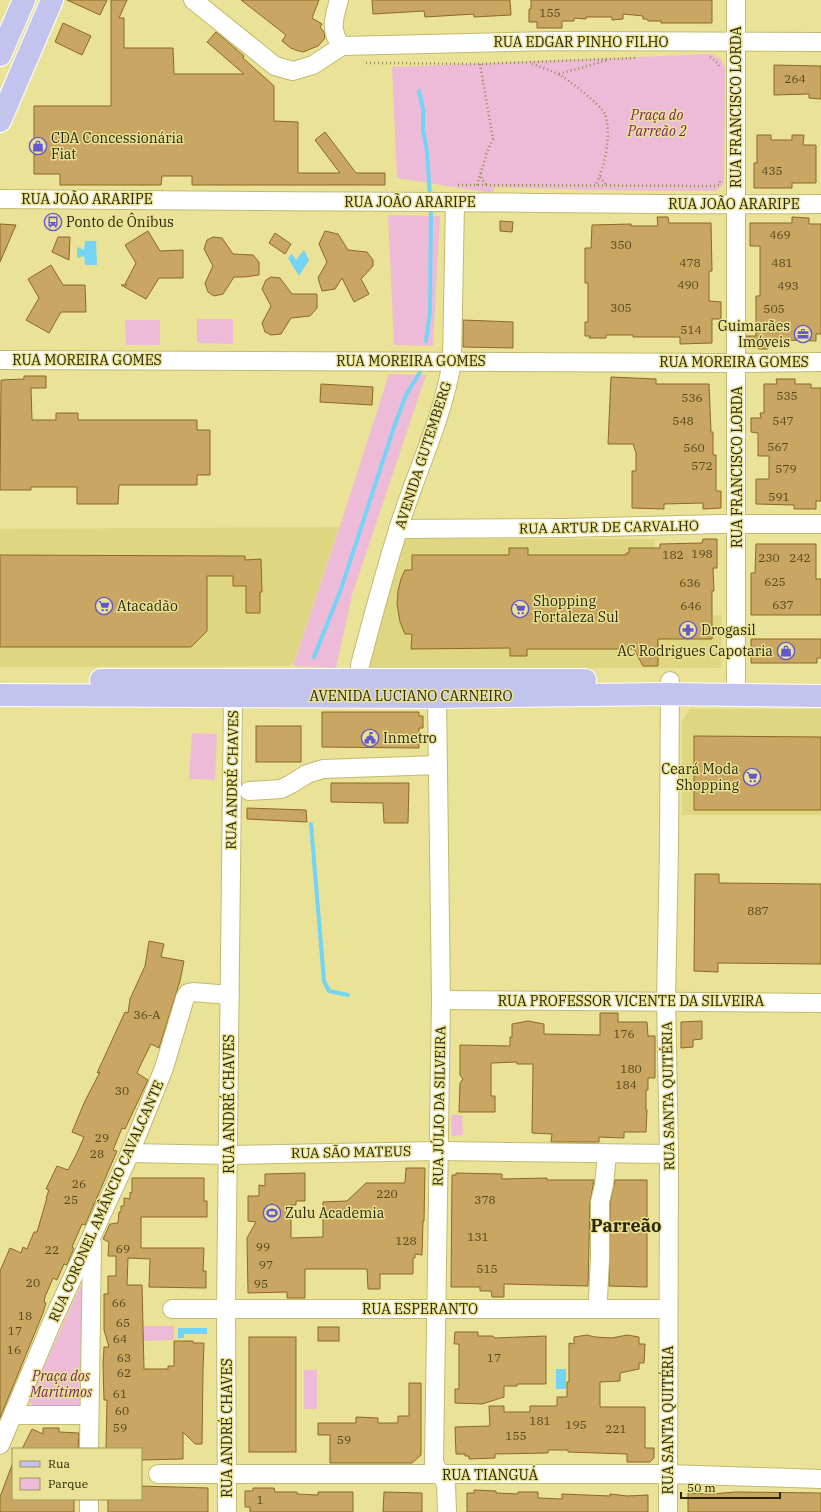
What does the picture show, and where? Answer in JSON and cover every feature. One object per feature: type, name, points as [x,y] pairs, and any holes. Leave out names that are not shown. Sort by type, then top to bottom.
[{"type":"main road","points":[[0,55],[24,0]]},
{"type":"main road","points":[[0,120],[52,0]]},
{"type":"main road","name":"AVENIDA LUCIANO CARNEIRO","points":[[0,695],[233,696],[314,688],[359,679],[670,688],[736,688],[821,681]]},
{"type":"main road","name":"AVENIDA LUCIANO CARNEIRO","points":[[0,680],[314,688],[437,697],[670,688]]},
{"type":"main road","name":"AVENIDA LUCIANO CARNEIRO","points":[[736,688],[821,696]]},
{"type":"street","points":[[193,0],[275,66],[293,71],[313,65],[338,39],[334,14],[339,0]]},
{"type":"street","name":"RUA FRANCISCO LORDA","points":[[736,0],[736,688]]},
{"type":"street","name":"RUA EDGAR PINHO FILHO","points":[[338,39],[821,42]]},
{"type":"street","name":"RUA JOÃO ARARIPE","points":[[0,199],[420,202],[451,197],[736,205],[821,204]]},
{"type":"street","name":"AVENIDA GUTEMBERG","points":[[359,679],[360,665],[398,529],[442,402],[452,361],[451,197]]},
{"type":"street","name":"RUA MOREIRA GOMES","points":[[0,360],[737,363],[821,362]]},
{"type":"street","name":"RUA ARTUR DE CARVALHO","points":[[398,529],[821,524]]},
{"type":"street","name":"RUA SANTA QUITÉRIA","points":[[668,1512],[667,1309],[669,1154],[666,1000],[670,688]]},
{"type":"street","name":"RUA ANDRÉ CHAVES","points":[[227,1512],[226,1309],[229,1155],[233,696]]},
{"type":"street","name":"RUA JÚLIO DA SILVEIRA","points":[[437,697],[441,1000],[434,1463],[441,1475],[447,1492],[447,1512]]},
{"type":"street","points":[[249,791],[281,789],[307,774],[323,769],[438,764]]},
{"type":"street","name":"RUA CORONEL AMÂNCIO CAVALCANTE","points":[[0,1445],[52,1322],[130,1153],[164,1068],[185,998],[188,993],[194,992],[230,995]]},
{"type":"street","name":"RUA PROFESSOR VICENTE DA SILVEIRA","points":[[441,1000],[666,1000],[821,1003]]},
{"type":"street","name":"RUA SÃO MATEUS","points":[[130,1153],[229,1155],[438,1151],[669,1154]]},
{"type":"street","points":[[598,1298],[600,1202],[604,1185],[607,1154]]},
{"type":"street","points":[[89,1448],[91,1255],[93,1235]]},
{"type":"street","name":"RUA ESPERANTO","points":[[172,1309],[667,1309]]},
{"type":"street","points":[[13,1415],[89,1415]]},
{"type":"street","name":"RUA TIANGUÁ","points":[[158,1474],[668,1474],[821,1479]]},
{"type":"street","points":[[89,1500],[89,1512]]},
{"type":"path","points":[[559,74],[612,58]]},
{"type":"path","points":[[366,63],[480,64],[642,58]]},
{"type":"path","points":[[703,58],[711,58],[714,60],[718,63],[720,70]]},
{"type":"path","points":[[531,63],[559,74],[595,102],[604,113],[607,130],[606,151],[600,177],[595,186]]},
{"type":"path","points":[[477,185],[487,152],[493,139],[480,64]]},
{"type":"path","points":[[481,172],[482,180],[487,185]]},
{"type":"path","points":[[600,177],[607,186]]},
{"type":"path","points":[[451,197],[477,185],[716,186],[719,185],[720,179]]},
{"type":"shaded area","points":[[339,527],[294,662],[289,666],[0,667],[0,529]]},
{"type":"shaded area","name":"Shopping Fortaleza Sul","points":[[405,539],[655,539],[656,616],[722,615],[721,668],[365,669]]},
{"type":"shaded area","name":"Ceará Moda Shopping","points":[[690,709],[821,709],[821,815],[682,815],[682,720]]},
{"type":"green space","name":"Praça do Parreão 2","points":[[712,54],[721,59],[725,68],[724,183],[715,191],[587,190],[495,187],[492,193],[397,178],[392,67]]},
{"type":"green space","points":[[388,215],[440,216],[433,346],[394,345]]},
{"type":"green space","points":[[197,319],[233,319],[233,344],[197,343]]},
{"type":"green space","points":[[125,320],[160,320],[160,345],[126,345]]},
{"type":"green space","points":[[389,374],[426,375],[352,595],[336,668],[293,666],[343,517]]},
{"type":"green space","points":[[192,733],[217,734],[215,780],[189,779]]},
{"type":"green space","points":[[451,1115],[462,1115],[463,1135],[452,1136]]},
{"type":"green space","name":"Praça dos Marítimos","points":[[80,1287],[85,1288],[84,1405],[80,1409],[33,1407],[29,1400]]},
{"type":"green space","points":[[144,1326],[174,1326],[174,1340],[144,1341]]},
{"type":"green space","points":[[304,1370],[317,1370],[317,1409],[304,1409]]},
{"type":"water","points":[[85,241],[96,241],[97,265],[85,265],[84,256],[77,258],[77,247],[84,250]]},
{"type":"water","points":[[304,250],[309,260],[299,276],[288,258],[292,254],[296,260]]},
{"type":"water","points":[[178,1328],[207,1328],[207,1334],[184,1334],[184,1338],[178,1338]]},
{"type":"water","points":[[556,1369],[566,1369],[566,1389],[556,1389]]},
{"type":"building","points":[[67,0],[107,0],[100,15]]},
{"type":"building","points":[[111,0],[127,0],[119,18],[124,18],[124,48],[173,48],[174,74],[244,74],[207,42],[216,32],[244,56],[243,58],[274,86],[274,121],[298,122],[298,173],[340,173],[315,140],[325,132],[356,173],[385,173],[385,185],[192,185],[192,176],[162,176],[161,185],[60,185],[60,174],[34,174],[34,106],[111,106]]},
{"type":"building","points":[[241,0],[319,0],[312,18],[322,24],[320,27],[324,32],[325,38],[318,46],[303,52],[292,49],[282,41],[286,35]]},
{"type":"building","points":[[372,0],[510,0],[511,15],[474,17],[474,14],[425,17],[424,11],[373,14]]},
{"type":"building","points":[[531,0],[712,0],[712,23],[661,23],[661,21],[648,21],[647,19],[643,19],[643,16],[623,14],[623,19],[612,20],[612,17],[586,17],[586,19],[574,18],[574,21],[562,21],[562,28],[537,28],[537,22],[529,22]]},
{"type":"building","points":[[63,23],[91,36],[82,55],[55,42]]},
{"type":"building","points":[[774,65],[821,66],[821,99],[809,98],[809,94],[774,95]]},
{"type":"building","points":[[757,135],[771,135],[771,140],[792,140],[792,135],[804,135],[803,145],[816,145],[816,183],[792,183],[792,188],[754,188],[754,163],[757,163]]},
{"type":"building","points":[[657,217],[668,217],[669,223],[711,223],[712,271],[709,271],[709,301],[721,302],[721,319],[712,319],[712,343],[680,344],[680,337],[633,337],[633,335],[606,335],[606,338],[589,338],[590,336],[585,336],[585,322],[588,322],[588,283],[585,283],[585,248],[591,248],[592,225],[631,224],[631,226],[658,226]]},
{"type":"building","points":[[792,217],[809,218],[809,224],[821,224],[821,334],[816,334],[816,341],[785,340],[785,343],[768,344],[768,349],[759,349],[746,338],[746,336],[756,336],[756,296],[760,296],[760,246],[750,246],[750,223],[792,223]]},
{"type":"building","points":[[500,221],[513,222],[512,232],[500,231]]},
{"type":"building","points":[[0,224],[16,225],[0,262]]},
{"type":"building","points":[[148,231],[160,251],[183,250],[183,278],[159,278],[146,299],[121,285],[127,285],[125,284],[136,263],[125,245]]},
{"type":"building","points":[[325,231],[338,234],[348,250],[367,252],[373,260],[373,266],[361,279],[369,294],[354,302],[342,278],[335,289],[322,291],[318,278],[327,262],[319,244]]},
{"type":"building","points":[[275,233],[291,244],[285,254],[269,243]]},
{"type":"building","points":[[58,237],[70,237],[69,260],[52,252]]},
{"type":"building","points":[[213,237],[222,238],[233,254],[253,255],[259,262],[259,275],[234,277],[223,294],[214,296],[208,292],[205,283],[213,266],[204,249],[207,240]]},
{"type":"building","points":[[51,265],[63,285],[85,285],[86,312],[61,312],[49,333],[26,320],[39,298],[28,279]]},
{"type":"building","points":[[271,277],[280,278],[292,294],[317,294],[317,308],[310,316],[291,318],[281,334],[271,335],[265,332],[262,323],[271,306],[262,289],[266,280]]},
{"type":"building","points":[[463,320],[513,322],[513,348],[463,347]]},
{"type":"building","points":[[24,376],[46,376],[46,388],[31,388],[32,420],[56,420],[56,413],[78,413],[78,420],[197,420],[197,430],[210,430],[210,475],[197,475],[197,485],[119,485],[118,504],[77,504],[77,487],[31,487],[31,490],[0,490],[1,380],[24,379]]},
{"type":"building","points":[[611,377],[656,379],[656,384],[709,384],[711,432],[713,432],[713,455],[716,455],[716,491],[721,491],[721,508],[703,509],[703,503],[664,504],[664,509],[632,508],[632,471],[636,471],[636,453],[633,444],[608,444]]},
{"type":"building","points":[[776,379],[795,379],[795,384],[811,384],[811,388],[821,388],[821,501],[816,501],[816,509],[794,509],[794,505],[756,504],[756,479],[769,479],[769,456],[758,456],[758,433],[751,432],[751,418],[761,418],[760,413],[764,413],[764,384],[777,384]]},
{"type":"building","points":[[321,384],[373,387],[372,405],[320,402]]},
{"type":"building","name":"Shopping Fortaleza Sul","points":[[703,539],[717,539],[717,568],[713,568],[714,591],[712,591],[712,639],[658,639],[658,666],[643,666],[634,649],[527,649],[527,656],[510,656],[510,648],[411,649],[412,634],[405,634],[400,622],[397,604],[398,591],[405,570],[412,570],[412,555],[509,555],[509,548],[528,548],[528,555],[626,555],[626,553],[629,553],[629,548],[660,548],[660,544],[702,543]]},
{"type":"building","points":[[756,544],[816,544],[816,579],[821,579],[821,615],[751,615],[751,573],[755,573]]},
{"type":"building","name":"Atacadão","points":[[0,555],[245,556],[245,560],[261,559],[262,592],[260,592],[260,613],[246,613],[246,586],[233,586],[233,576],[207,576],[207,631],[191,647],[0,647]]},
{"type":"building","points":[[751,639],[821,639],[821,658],[817,658],[817,663],[751,663]]},
{"type":"building","name":"Inmetro","points":[[322,712],[419,712],[419,716],[423,716],[423,728],[419,728],[419,748],[322,747]]},
{"type":"building","points":[[256,726],[301,726],[301,762],[256,762]]},
{"type":"building","name":"Ceará Moda Shopping","points":[[694,736],[821,737],[821,810],[694,810]]},
{"type":"building","points":[[331,783],[409,783],[408,823],[384,823],[383,803],[331,802]]},
{"type":"building","points":[[247,808],[306,810],[307,822],[247,819]]},
{"type":"building","points":[[695,874],[719,874],[719,883],[821,884],[821,964],[718,963],[718,972],[694,971]]},
{"type":"building","points":[[149,941],[164,944],[161,957],[184,961],[180,981],[159,1048],[151,1044],[137,1073],[148,1080],[125,1129],[122,1128],[113,1150],[117,1151],[85,1225],[82,1224],[72,1247],[74,1248],[67,1265],[64,1264],[57,1280],[53,1278],[45,1297],[44,1302],[46,1303],[43,1313],[0,1418],[0,1271],[10,1248],[21,1253],[23,1247],[27,1249],[34,1232],[37,1232],[49,1190],[46,1189],[57,1166],[68,1170],[77,1153],[84,1137],[72,1132],[85,1101],[100,1072],[97,1073],[125,1012],[128,1013],[130,999],[145,966]]},
{"type":"building","points":[[600,1013],[618,1013],[618,1022],[647,1022],[648,1036],[655,1036],[655,1078],[648,1078],[648,1090],[646,1090],[646,1132],[624,1132],[624,1138],[599,1137],[599,1142],[551,1142],[552,1134],[532,1133],[533,1064],[517,1064],[517,1062],[491,1063],[491,1096],[495,1096],[495,1112],[459,1112],[460,1083],[463,1079],[460,1075],[460,1045],[510,1046],[512,1024],[528,1021],[544,1024],[544,1034],[600,1035]]},
{"type":"building","points":[[702,1021],[702,1039],[693,1040],[693,1047],[681,1048],[681,1022]]},
{"type":"building","points":[[406,1168],[425,1168],[422,1255],[415,1254],[415,1258],[413,1258],[413,1274],[380,1274],[380,1289],[368,1289],[367,1269],[305,1269],[305,1298],[287,1298],[287,1292],[248,1293],[247,1238],[256,1222],[248,1221],[248,1196],[259,1196],[259,1185],[265,1186],[265,1174],[305,1173],[305,1201],[296,1201],[296,1205],[291,1205],[291,1238],[323,1237],[323,1202],[347,1201],[366,1183],[405,1183]]},
{"type":"building","points":[[456,1173],[502,1174],[502,1179],[547,1178],[547,1180],[594,1180],[590,1202],[588,1286],[504,1284],[504,1297],[492,1297],[491,1291],[480,1291],[480,1287],[451,1287],[452,1175],[456,1175]]},
{"type":"building","points":[[132,1178],[204,1178],[204,1201],[207,1201],[207,1217],[141,1217],[141,1248],[204,1248],[203,1271],[206,1271],[206,1288],[149,1287],[150,1259],[128,1258],[127,1285],[142,1285],[144,1369],[168,1369],[168,1366],[174,1366],[174,1341],[193,1341],[193,1343],[204,1343],[202,1444],[195,1444],[183,1432],[183,1459],[142,1460],[142,1448],[106,1448],[107,1400],[104,1400],[103,1365],[104,1347],[109,1347],[104,1330],[104,1294],[108,1294],[108,1276],[116,1276],[116,1256],[108,1256],[109,1242],[103,1239],[110,1224],[118,1223],[121,1206],[124,1206],[124,1198],[130,1199],[130,1192],[132,1193]]},
{"type":"building","points":[[615,1180],[647,1180],[647,1287],[609,1286],[610,1203]]},
{"type":"building","points":[[318,1327],[339,1327],[339,1341],[318,1341]]},
{"type":"building","points":[[455,1332],[478,1332],[478,1336],[493,1336],[495,1338],[546,1336],[546,1384],[517,1384],[517,1386],[504,1386],[504,1397],[482,1404],[455,1403],[455,1389],[459,1389],[459,1344],[454,1344]]},
{"type":"building","points":[[587,1335],[612,1338],[627,1335],[639,1337],[639,1344],[645,1344],[644,1363],[639,1363],[639,1369],[620,1373],[620,1381],[600,1382],[600,1407],[645,1407],[645,1448],[654,1448],[654,1458],[650,1462],[627,1462],[627,1454],[568,1452],[568,1450],[548,1450],[548,1453],[495,1454],[495,1458],[469,1459],[469,1456],[465,1456],[465,1454],[456,1454],[455,1427],[490,1426],[489,1406],[504,1406],[504,1412],[530,1412],[530,1406],[557,1406],[557,1397],[567,1397],[567,1382],[569,1382],[569,1343],[574,1344],[574,1337]]},
{"type":"building","points":[[249,1337],[296,1337],[296,1452],[249,1452]]},
{"type":"building","points":[[409,1383],[421,1383],[421,1455],[412,1463],[330,1463],[330,1435],[318,1435],[318,1423],[356,1423],[356,1417],[378,1418],[378,1423],[398,1423],[398,1416],[409,1416]]},
{"type":"building","points":[[43,1428],[59,1428],[59,1432],[79,1433],[78,1448],[22,1448],[32,1429],[43,1434]]},
{"type":"building","points":[[12,1465],[12,1500],[74,1500],[74,1512],[0,1512],[0,1497]]},
{"type":"building","points":[[142,1486],[208,1488],[208,1512],[108,1512],[108,1500],[142,1500]]},
{"type":"building","points":[[253,1488],[274,1488],[275,1492],[297,1492],[297,1494],[318,1495],[318,1492],[353,1492],[353,1512],[250,1512],[250,1507],[245,1507],[245,1491],[253,1491]]},
{"type":"building","points":[[474,1490],[518,1494],[518,1492],[538,1492],[538,1498],[562,1499],[562,1494],[610,1496],[610,1494],[627,1496],[648,1495],[648,1512],[467,1512],[467,1493],[474,1493]]},
{"type":"building","points":[[384,1492],[422,1493],[422,1512],[383,1512]]},
{"type":"building","points":[[736,1492],[821,1493],[821,1512],[688,1512],[688,1493],[710,1494]]},
{"type":"waterway","points":[[419,91],[423,109],[423,130],[427,152],[430,197]]},
{"type":"waterway","points":[[426,341],[430,312],[431,206]]},
{"type":"waterway","points":[[314,657],[341,589],[394,427],[406,395],[420,372]]},
{"type":"waterway","points":[[311,824],[324,981],[329,991],[348,995]]},
{"type":"place","name":"CDA Concessionária Fiat","points":[[38,146]]},
{"type":"place","name":"Ponto de Ônibus","points":[[53,222]]},
{"type":"place","name":"Guimarães Imóveis","points":[[803,334]]},
{"type":"place","name":"Atacadão","points":[[104,606]]},
{"type":"place","name":"Shopping Fortaleza Sul","points":[[520,609]]},
{"type":"place","name":"Drogasil","points":[[688,630]]},
{"type":"place","name":"AC Rodrigues Capotaria","points":[[786,651]]},
{"type":"place","name":"Inmetro","points":[[370,738]]},
{"type":"place","name":"Ceará Moda Shopping","points":[[752,777]]},
{"type":"place","name":"Zulu Academia","points":[[272,1213]]},
{"type":"district","name":"Parreão","points":[[626,1225]]}]
